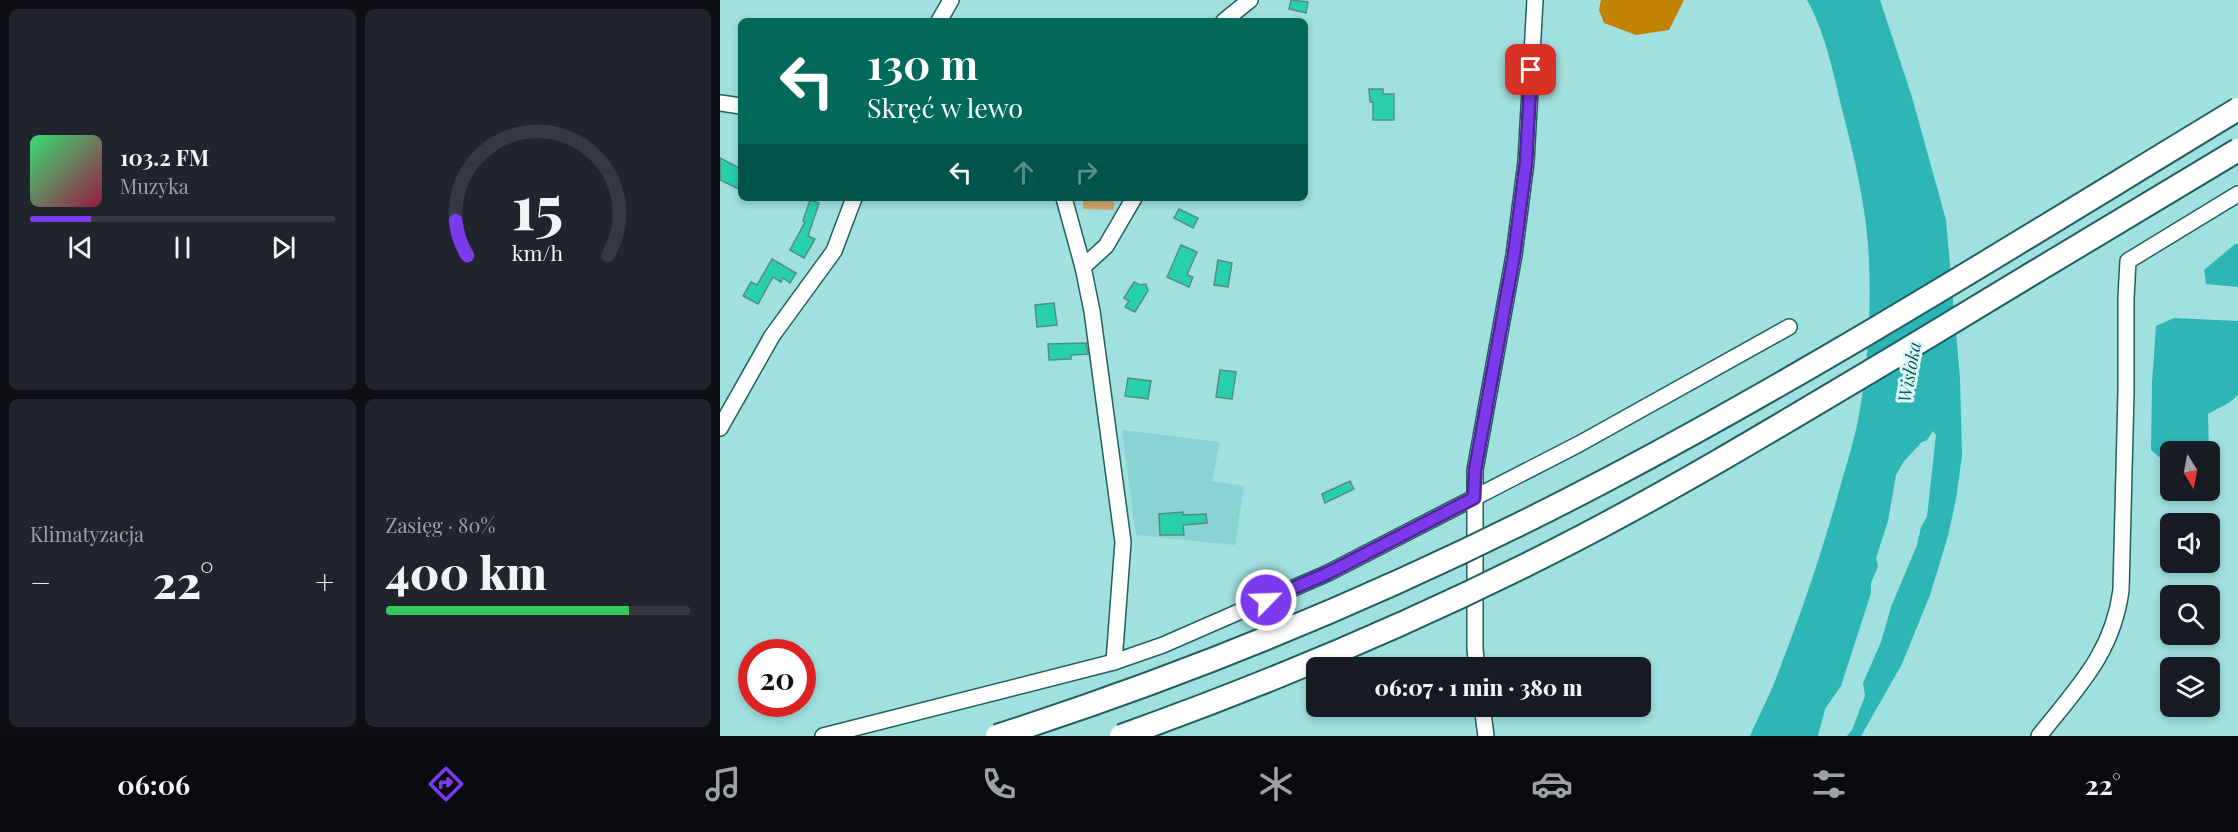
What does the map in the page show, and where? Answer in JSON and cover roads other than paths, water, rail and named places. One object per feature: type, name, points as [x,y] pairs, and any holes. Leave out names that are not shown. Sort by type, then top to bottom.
[{"type":"highway","points":[[997,736],[1095,704],[1251,646],[1394,584],[1539,515],[1645,460],[1772,389],[2238,109]]},
{"type":"highway","points":[[1121,736],[1222,699],[1350,646],[1461,596],[1581,537],[1827,397],[2238,150]]},
{"type":"street","points":[[941,18],[951,0]]},
{"type":"street","points":[[1228,18],[1250,0]]},
{"type":"street","points":[[1476,657],[1475,470],[1514,255],[1526,162],[1535,0]]},
{"type":"street","points":[[720,103],[738,106]]},
{"type":"street","points":[[2039,736],[2093,667],[2107,643],[2118,615],[2121,590],[2127,392],[2128,261],[2238,194]]},
{"type":"street","points":[[720,428],[772,336],[834,251],[853,201]]},
{"type":"street","points":[[1065,201],[1083,267],[1092,311],[1123,542],[1114,662]]},
{"type":"street","points":[[1083,267],[1106,246],[1132,201]]},
{"type":"street","points":[[823,736],[1114,662],[1163,645],[1328,573],[1580,444],[1789,327]]},
{"type":"street","points":[[1483,717],[1486,736]]},
{"type":"water","name":"Wisłoka","points":[[1807,0],[1880,0],[1912,97],[1946,220],[1960,378],[1962,456],[1948,536],[1930,595],[1902,664],[1861,736],[1847,736],[1852,730],[1865,696],[1863,683],[1881,642],[1891,607],[1917,545],[1921,527],[1927,517],[1936,435],[1933,431],[1927,440],[1922,442],[1904,461],[1896,475],[1888,521],[1876,558],[1878,566],[1871,583],[1871,593],[1841,686],[1825,709],[1818,736],[1750,736],[1783,661],[1826,535],[1856,428],[1867,356],[1870,281],[1861,190],[1829,57],[1820,28]]},
{"type":"water","points":[[2235,244],[2238,244],[2238,287],[2206,284],[2204,270]]},
{"type":"water","points":[[2174,318],[2238,321],[2238,395],[2208,414],[2209,441],[2160,441],[2160,458],[2151,450],[2156,326]]}]
